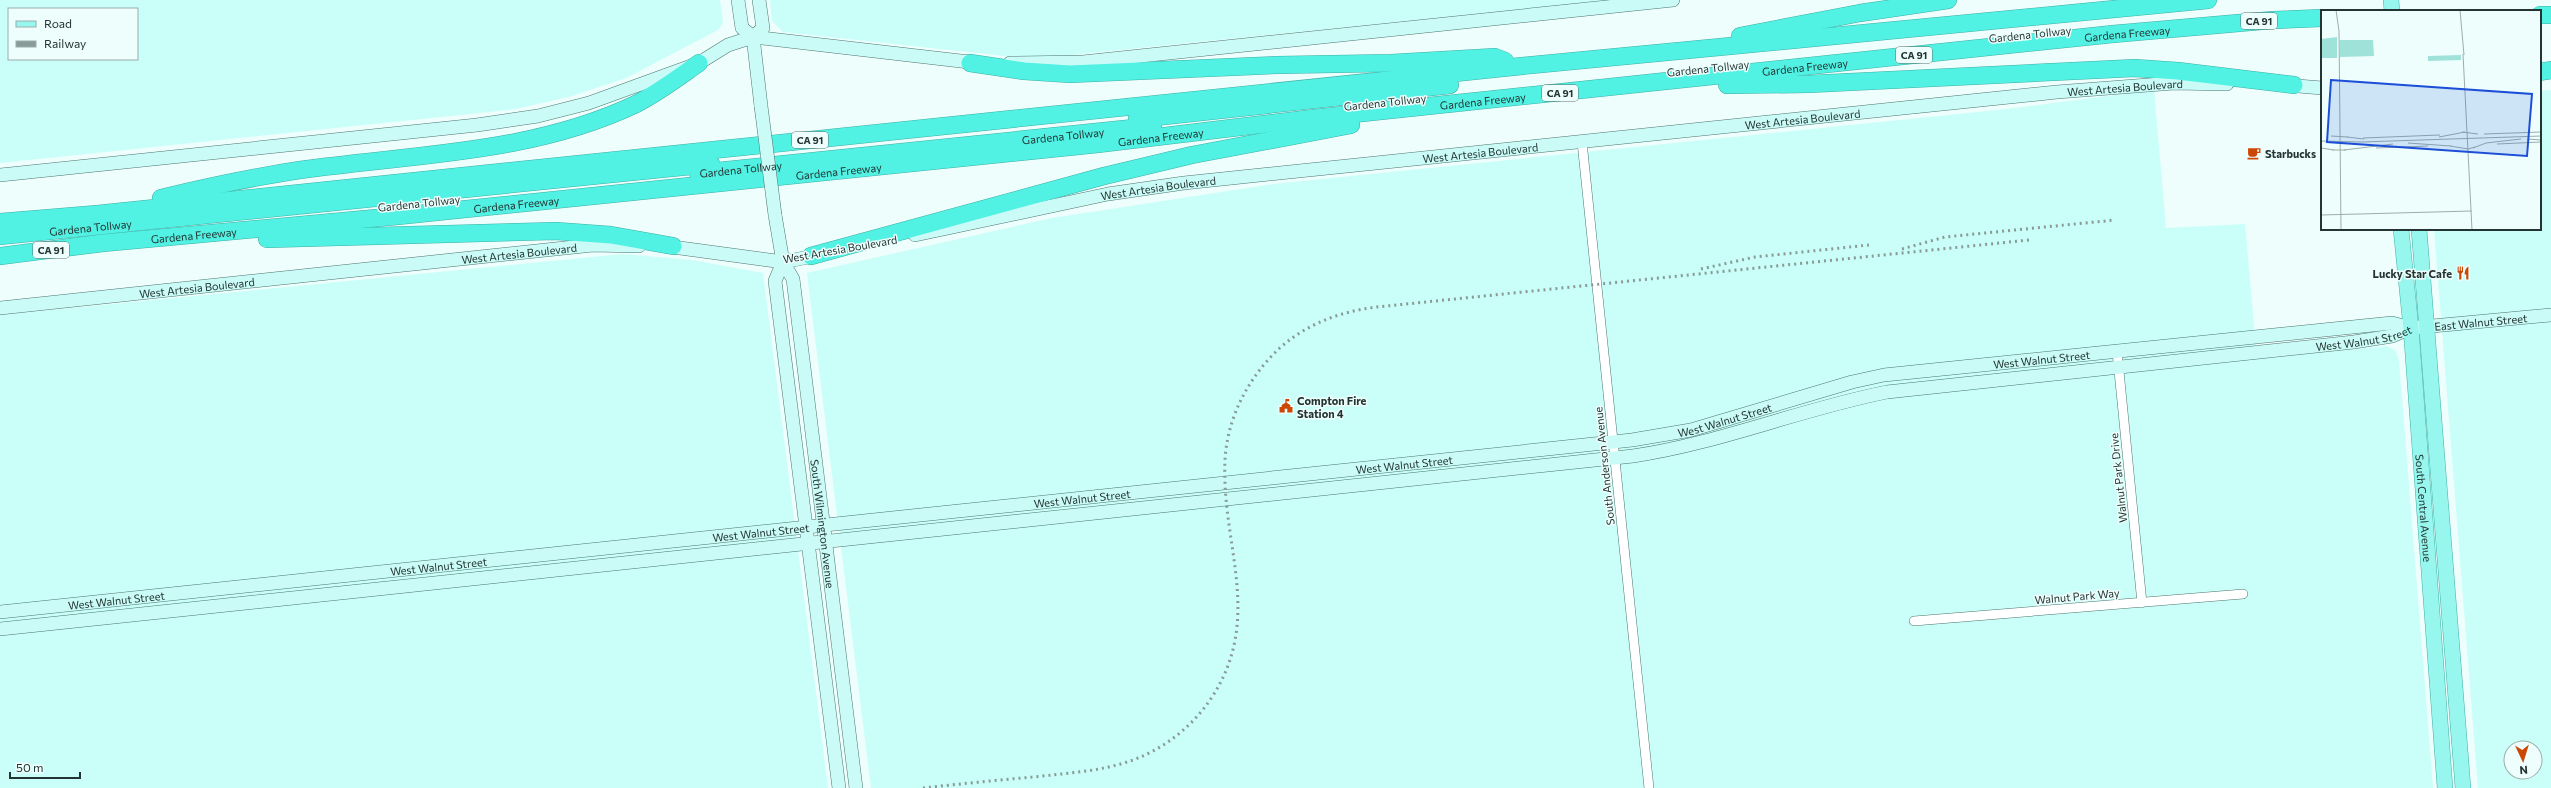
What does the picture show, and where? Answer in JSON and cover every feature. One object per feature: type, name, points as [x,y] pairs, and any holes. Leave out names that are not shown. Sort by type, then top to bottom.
[{"type":"highway","points":[[1636,56],[1860,13],[1948,0]]},
{"type":"highway","name":"CA 91","points":[[0,221],[97,214],[1522,66],[2208,0]]},
{"type":"highway","name":"Gardena Freeway","points":[[0,256],[103,243],[398,216],[1082,146],[1315,118],[1631,85],[2197,27],[2321,18]]},
{"type":"highway","name":"Gardena Tollway","points":[[0,236],[577,178],[1995,30],[2017,19]]},
{"type":"highway","name":"Gardena Tollway","points":[[0,247],[2170,19],[2197,27]]},
{"type":"highway","points":[[970,62],[1024,71],[1070,74],[1495,58],[1522,66]]},
{"type":"highway","points":[[97,214],[212,186],[300,170],[473,150],[540,137],[596,120],[637,103],[699,63]]},
{"type":"highway","points":[[1631,85],[1809,84],[2136,68],[2178,71],[2294,85]]},
{"type":"highway","points":[[2541,72],[2551,70]]},
{"type":"highway","points":[[811,256],[1104,176],[1192,155],[1488,100]]},
{"type":"highway","points":[[103,243],[556,231],[611,235],[672,246]]},
{"type":"main road","points":[[738,0],[742,28],[753,37],[970,62],[1083,62],[1673,0]]},
{"type":"main road","points":[[0,175],[477,125],[538,116],[589,103],[699,63],[728,46],[753,37],[763,28],[759,0]]},
{"type":"main road","points":[[2391,0],[2392,10]]},
{"type":"main road","name":"South Wilmington Avenue","points":[[753,37],[775,215],[783,262],[793,279],[856,788]]},
{"type":"main road","points":[[2541,77],[2551,76]]},
{"type":"main road","name":"West Artesia Boulevard","points":[[0,308],[593,245],[672,246],[783,262],[1108,194],[1188,182],[2043,94],[2174,83],[2294,85],[2321,88]]},
{"type":"main road","name":"South Central Avenue","points":[[2401,230],[2411,328],[2445,788]]},
{"type":"main road","name":"South Central Avenue","points":[[2420,230],[2463,788]]},
{"type":"main road","name":"South Wilmington Avenue","points":[[783,262],[775,280],[839,788]]},
{"type":"main road","name":"East Walnut Street","points":[[2411,328],[2551,315]]},
{"type":"main road","name":"West Walnut Street","points":[[0,612],[1614,441],[1691,430],[1852,382],[1884,375],[2392,323],[2411,328]]},
{"type":"main road","name":"West Walnut Street","points":[[0,628],[1616,458],[1676,450],[1856,398],[1887,392],[2354,342],[2392,336],[2411,328]]},
{"type":"main road","points":[[2435,653],[2452,652]]},
{"type":"main road","points":[[2442,752],[2459,742]]},
{"type":"street","name":"South Anderson Avenue","points":[[1582,142],[1616,458],[1649,788]]},
{"type":"street","name":"Walnut Park Drive","points":[[2117,351],[2142,603]]},
{"type":"street","points":[[677,541],[678,557]]},
{"type":"street","points":[[625,546],[627,562]]},
{"type":"street","points":[[585,550],[587,566]]},
{"type":"street","points":[[533,556],[535,572]]},
{"type":"street","points":[[487,561],[488,577]]},
{"type":"street","points":[[443,565],[445,581]]},
{"type":"street","name":"Walnut Park Way","points":[[1914,621],[2243,594]]},
{"type":"street","points":[[121,599],[123,615]]},
{"type":"shaded area","points":[[0,0],[720,0],[723,23],[718,30],[626,78],[572,96],[516,109],[0,163]]},
{"type":"shaded area","points":[[770,0],[1611,0],[1031,59],[783,32],[772,21]]},
{"type":"shaded area","points":[[2154,90],[2166,228],[2245,224],[2257,359],[2387,346],[2396,351],[2399,361],[2433,788],[871,788],[807,273],[1052,218],[1273,184],[2007,109]]},
{"type":"shaded area","points":[[2551,90],[2551,788],[2478,788],[2434,230],[2541,230],[2541,91]]},
{"type":"shaded area","points":[[623,254],[692,260],[763,273],[828,788],[0,788],[0,315]]},
{"type":"railway","points":[[1902,249],[1945,237],[2115,220]]},
{"type":"railway","points":[[923,788],[1080,772],[1125,763],[1139,758],[1162,746],[1186,728],[1200,713],[1212,697],[1227,667],[1235,638],[1238,609],[1225,491],[1226,446],[1233,419],[1251,382],[1268,360],[1291,339],[1317,323],[1346,313],[1377,307],[2029,240]]},
{"type":"railway","points":[[1701,269],[1755,257],[1869,245]]},
{"type":"place","name":"Starbucks","points":[[2254,153]]},
{"type":"place","name":"Lucky Star Cafe","points":[[2463,273]]},
{"type":"place","name":"Compton Fire Station 4","points":[[1286,406]]}]
